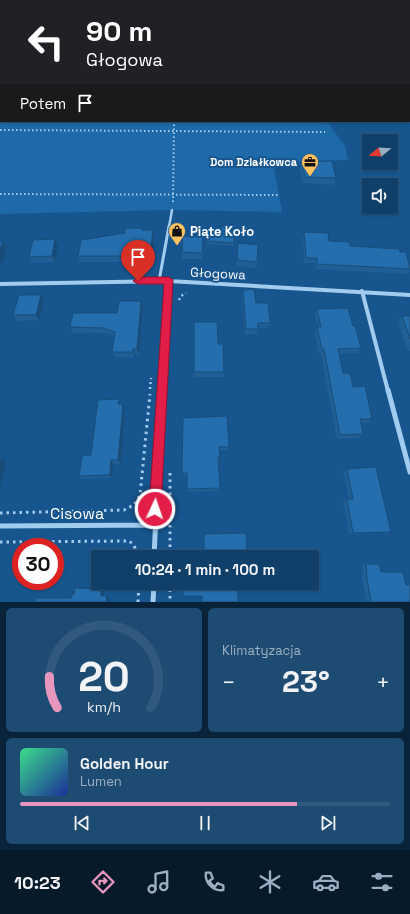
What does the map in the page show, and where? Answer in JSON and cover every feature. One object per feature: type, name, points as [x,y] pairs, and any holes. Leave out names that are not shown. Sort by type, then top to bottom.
[{"type":"street","name":"Głogowa","points":[[0,284],[169,280],[410,295]]},
{"type":"street","points":[[154,550],[154,525],[169,280]]},
{"type":"street","points":[[362,291],[410,472]]},
{"type":"street","name":"Cisowa","points":[[0,526],[154,525]]},
{"type":"street","points":[[154,590],[154,602]]},
{"type":"lane","points":[[159,281],[172,210]]},
{"type":"path","points":[[172,210],[174,195],[174,122]]},
{"type":"path","points":[[0,130],[325,132]]},
{"type":"path","points":[[0,194],[279,195]]},
{"type":"path","points":[[178,301],[181,296],[193,291]]},
{"type":"path","points":[[0,513],[124,510],[132,508],[138,502],[140,495],[152,370]]},
{"type":"path","points":[[170,468],[170,550]]},
{"type":"path","points":[[0,542],[129,542],[134,545],[136,550]]},
{"type":"path","points":[[138,602],[139,590]]},
{"type":"path","points":[[170,590],[170,602]]},
{"type":"shaded area","points":[[0,122],[320,122],[329,124],[345,146],[348,160],[273,162],[282,212],[172,210],[0,214]]},
{"type":"building","points":[[332,161],[336,178],[305,177],[302,162]]},
{"type":"building","points":[[208,226],[235,228],[234,243],[206,241]]},
{"type":"building","points":[[125,228],[142,228],[142,230],[153,230],[150,256],[78,256],[81,240],[125,233]]},
{"type":"building","points":[[304,232],[328,233],[329,241],[349,242],[350,246],[399,249],[400,252],[406,252],[410,269],[317,264],[317,258],[306,258]]},
{"type":"building","points":[[183,236],[203,237],[202,253],[182,252]]},
{"type":"building","points":[[55,239],[52,256],[29,257],[33,240]]},
{"type":"building","points":[[0,241],[3,241],[0,251]]},
{"type":"building","points":[[238,243],[258,245],[257,262],[237,260]]},
{"type":"building","points":[[254,289],[256,303],[268,303],[270,323],[258,323],[258,329],[246,329],[243,290]]},
{"type":"building","points":[[19,295],[41,295],[36,315],[13,315]]},
{"type":"building","points":[[119,301],[141,301],[137,349],[133,349],[133,352],[112,352],[115,332],[103,328],[70,327],[73,313],[117,313]]},
{"type":"building","points":[[348,308],[361,348],[338,349],[343,373],[350,373],[353,387],[365,386],[372,419],[360,419],[363,434],[340,435],[324,349],[322,349],[317,327],[321,327],[317,309]]},
{"type":"building","points":[[402,316],[410,316],[410,339]]},
{"type":"building","points":[[194,322],[217,322],[218,344],[223,344],[224,372],[194,372]]},
{"type":"building","points":[[119,399],[118,404],[123,404],[118,460],[111,460],[110,475],[79,476],[82,456],[91,455],[98,400]]},
{"type":"building","points":[[227,416],[229,447],[219,447],[220,457],[218,457],[220,488],[187,489],[187,473],[182,473],[183,418]]},
{"type":"building","points":[[376,467],[391,532],[353,533],[347,499],[353,499],[347,469]]},
{"type":"building","points":[[246,533],[247,550],[204,550],[204,534]]},
{"type":"building","points":[[366,564],[379,564],[381,572],[403,572],[406,585],[410,585],[410,602],[371,602]]},
{"type":"building","points":[[75,588],[91,589],[91,590],[101,590],[101,596],[107,596],[106,602],[35,602],[36,598],[71,598],[74,594]]},
{"type":"building","points":[[183,590],[238,590],[238,602],[202,602],[202,596],[183,596]]},
{"type":"place","name":"Dom Działkowca","points":[[310,177]]},
{"type":"place","name":"Piąte Koło","points":[[177,246]]},
{"type":"route","points":[[138,281],[169,280],[155,509]]}]
